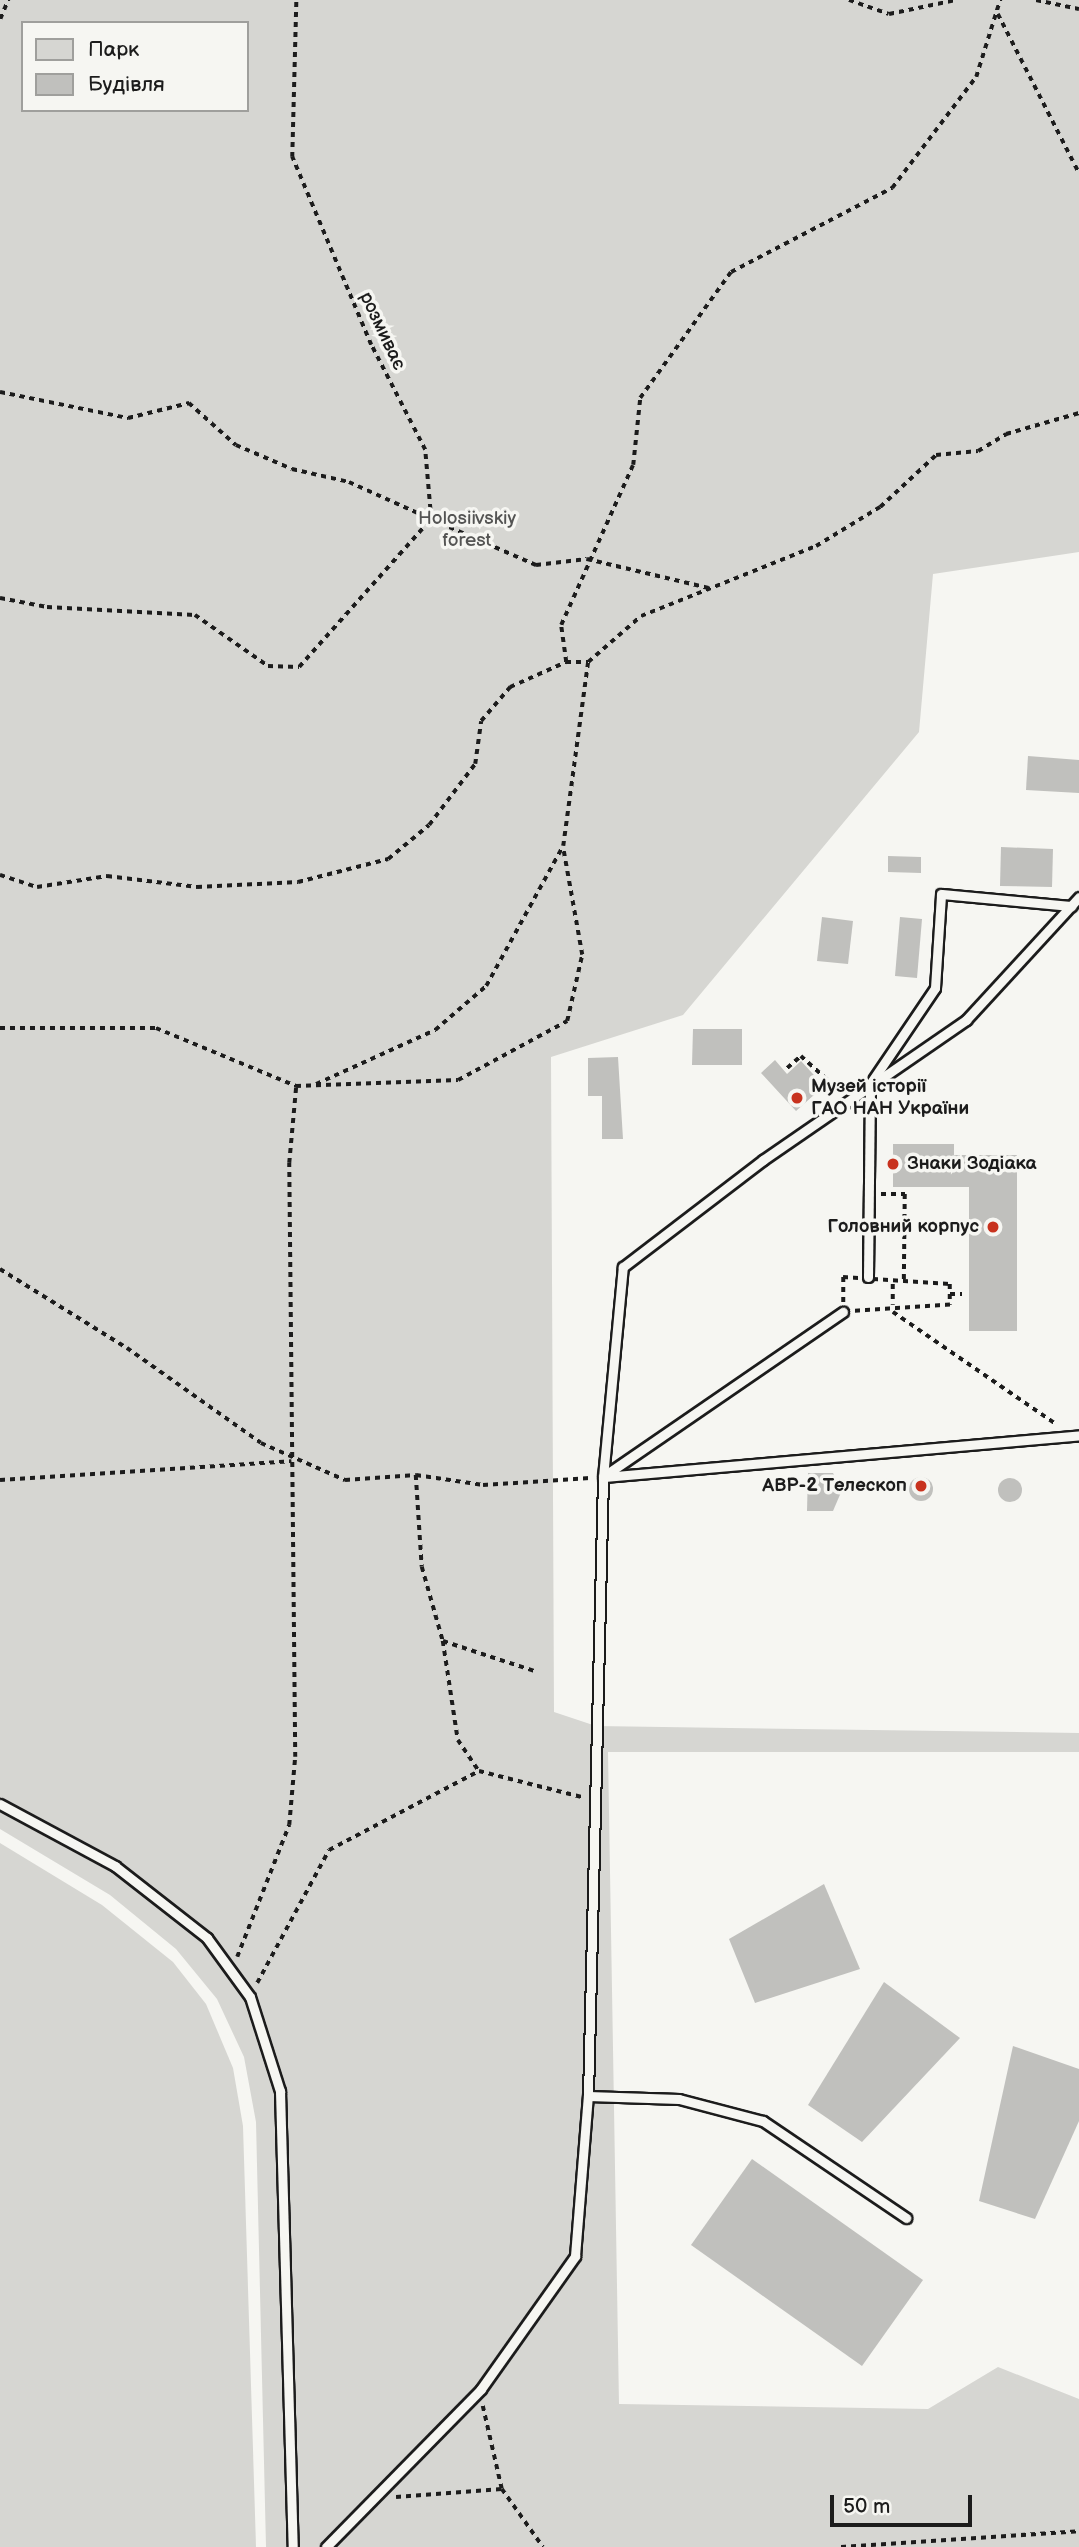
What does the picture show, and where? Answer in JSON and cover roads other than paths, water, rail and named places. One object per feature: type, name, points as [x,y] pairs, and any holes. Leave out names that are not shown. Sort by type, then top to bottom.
[{"type":"lane","points":[[868,1277],[870,1084],[935,988],[941,894],[1071,905]]},
{"type":"lane","points":[[326,2547],[481,2389],[575,2256],[588,2096],[603,1477],[623,1267],[849,1099],[965,1020],[1079,897]]},
{"type":"lane","points":[[603,1477],[843,1312]]},
{"type":"lane","points":[[603,1477],[1076,1435]]},
{"type":"lane","points":[[0,1804],[115,1866],[207,1938],[232,1968],[250,1997],[281,2091],[293,2547]]},
{"type":"lane","points":[[588,2096],[678,2099],[763,2121],[802,2141],[906,2218]]},
{"type":"place","name":"Музей історії ГАО НАН України","points":[[797,1098]]},
{"type":"place","name":"Знаки Зодіака","points":[[893,1164]]},
{"type":"place","name":"Головний корпус","points":[[993,1227]]},
{"type":"place","name":"АВР-2 Телескоп","points":[[921,1486]]},
{"type":"park label","name":"Holosiivskiy forest","points":[[467,530]]}]
